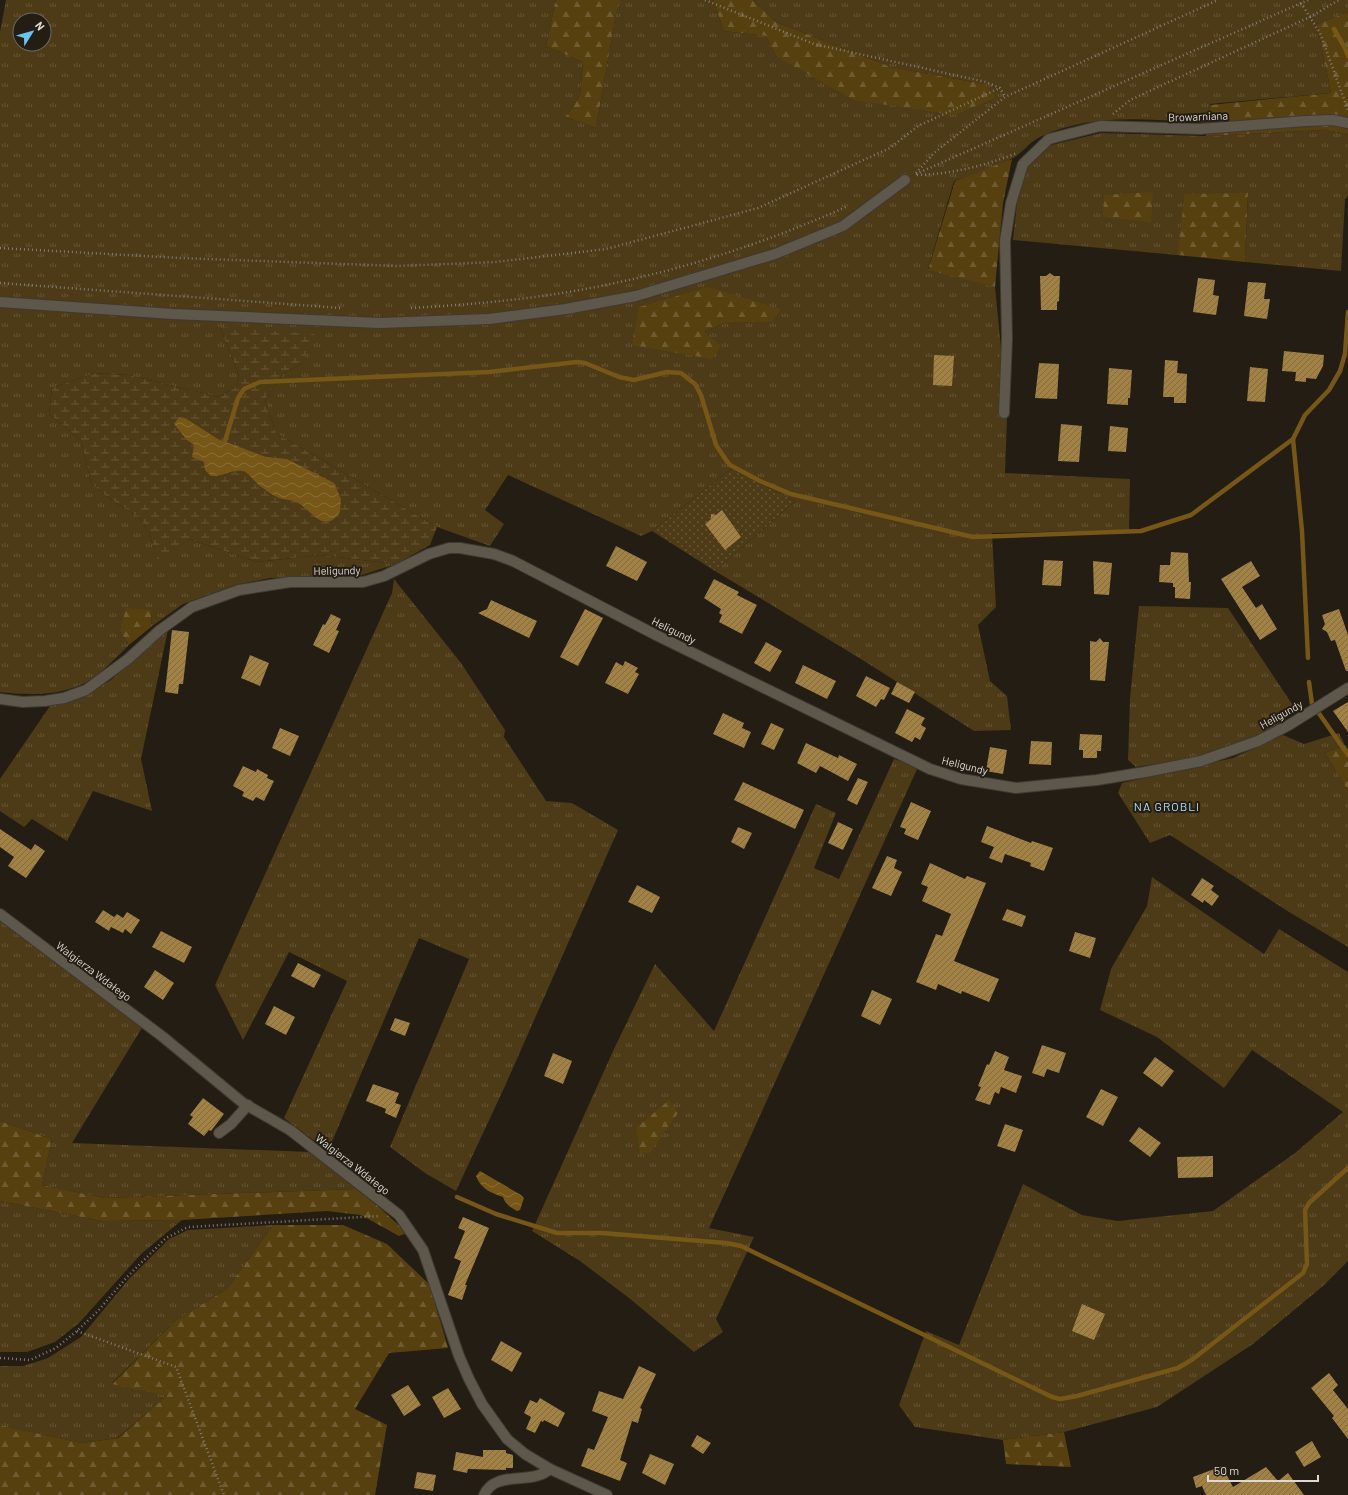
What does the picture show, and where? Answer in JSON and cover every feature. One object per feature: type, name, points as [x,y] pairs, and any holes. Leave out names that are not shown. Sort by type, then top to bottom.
[{"type":"street","name":"Browarniana","points":[[1004,413],[1007,339],[1005,241],[1010,203],[1023,164],[1050,139],[1098,127],[1129,126],[1164,129],[1200,129],[1305,121],[1333,120],[1348,123]]},
{"type":"street","points":[[0,302],[173,314],[380,323],[489,319],[566,309],[636,296],[775,254],[843,226],[905,180]]},
{"type":"street","name":"Heligundy","points":[[0,699],[45,701],[64,698],[86,690],[128,659],[160,630],[192,607],[239,590],[290,582],[363,582],[384,576],[429,554],[449,548],[477,550],[513,561],[656,636],[930,769],[961,779],[1016,788],[1097,780],[1200,761],[1258,741],[1289,725],[1348,688]]},
{"type":"street","name":"Walgierza Wdałego","points":[[0,914],[163,1037],[248,1105],[290,1130],[399,1215],[423,1250],[459,1356],[482,1404],[507,1439],[525,1454],[550,1469],[607,1495]]},
{"type":"street","points":[[220,1133],[231,1124],[248,1105]]},
{"type":"street","points":[[484,1495],[487,1488],[498,1481],[543,1475],[550,1469]]},
{"type":"path","points":[[705,0],[814,44],[967,77],[1000,88],[1005,97]]},
{"type":"path","points":[[914,175],[934,153],[1005,97],[1218,0]]},
{"type":"path","points":[[914,175],[1308,0]]},
{"type":"path","points":[[1098,127],[1130,100],[1310,17],[1339,0]]},
{"type":"path","points":[[1301,3],[1320,33],[1348,111]]},
{"type":"path","points":[[0,248],[180,258],[397,266],[496,262],[606,249],[758,208],[890,148],[918,126],[1000,88]]},
{"type":"path","points":[[914,175],[943,174],[963,170],[1003,158],[1023,150]]},
{"type":"path","points":[[409,308],[489,303],[563,293],[662,272],[751,246],[850,205]]},
{"type":"path","points":[[0,284],[347,308]]},
{"type":"path","points":[[0,1358],[30,1360],[56,1348],[77,1331],[166,1238],[188,1227],[399,1215]]},
{"type":"path","points":[[77,1331],[176,1367],[224,1495]]},
{"type":"green space","points":[[6,0],[556,0],[546,46],[583,62],[580,96],[566,117],[596,128],[616,14],[621,0],[713,0],[724,31],[766,36],[776,56],[984,84],[891,67],[776,22],[753,0],[1348,0],[1348,12],[1317,24],[1331,93],[1210,104],[1208,123],[1123,120],[1081,124],[1060,129],[1040,137],[1011,159],[954,181],[928,269],[995,287],[1001,348],[999,416],[1007,418],[1005,473],[1130,479],[1129,530],[992,533],[996,607],[978,625],[990,681],[1007,696],[1011,730],[974,731],[861,659],[715,571],[795,501],[731,469],[652,531],[641,536],[508,475],[485,510],[504,524],[490,546],[437,527],[276,433],[265,400],[283,374],[303,363],[220,327],[239,376],[237,386],[219,397],[129,375],[95,373],[52,388],[49,414],[81,440],[91,483],[106,496],[138,517],[149,532],[158,561],[189,539],[257,562],[320,555],[396,564],[359,576],[270,578],[235,585],[183,604],[151,627],[152,610],[120,632],[129,645],[100,673],[89,681],[53,693],[26,694],[0,692],[0,32]],"holes":[[[708,287],[772,322],[727,322],[704,332]]]},
{"type":"green space","points":[[556,0],[621,0],[616,14],[596,128],[566,117],[580,96],[583,62],[546,46]]},
{"type":"green space","points":[[713,0],[753,0],[776,22],[891,67],[984,84],[996,97],[955,115],[854,100],[776,56],[766,36],[724,31]]},
{"type":"green space","points":[[1348,12],[1348,134],[1324,130],[1206,136],[1210,105],[1331,93],[1317,24]]},
{"type":"green space","points":[[1324,130],[1348,134],[1348,195],[1345,200],[1341,271],[1245,262],[1248,194],[1186,194],[1177,255],[1013,240],[1017,202],[1027,168],[1051,145],[1101,133],[1206,136]]},
{"type":"green space","points":[[1012,159],[1003,203],[995,287],[928,270],[955,181]]},
{"type":"green space","points":[[1153,192],[1151,222],[1103,217],[1104,195]]},
{"type":"green space","points":[[1248,193],[1245,262],[1177,255],[1185,194]]},
{"type":"green space","points":[[708,287],[781,309],[772,322],[727,322],[704,332],[721,346],[712,359],[632,345],[639,307]]},
{"type":"green space","points":[[220,327],[315,334],[303,363],[283,374],[265,400],[276,433],[437,527],[430,545],[396,564],[320,555],[257,562],[189,539],[158,562],[149,532],[138,517],[106,496],[91,483],[81,440],[49,414],[52,388],[95,373],[129,375],[219,397],[237,386],[239,376]]},
{"type":"green space","points":[[731,469],[795,501],[715,571],[652,531]]},
{"type":"green space","points":[[394,579],[461,663],[505,730],[504,737],[546,801],[572,803],[618,830],[505,1086],[456,1191],[425,1173],[390,1147],[469,959],[419,938],[328,1151],[284,1118],[347,981],[289,952],[243,1040],[215,985],[392,593]]},
{"type":"green space","points":[[1139,606],[1228,608],[1296,710],[1278,724],[1260,735],[1241,743],[1200,756],[1136,767],[1128,760],[1130,698]]},
{"type":"green space","points":[[126,608],[152,610],[151,627],[129,645],[120,632]]},
{"type":"green space","points":[[169,625],[141,759],[152,811],[93,791],[67,841],[32,819],[24,827],[0,811],[0,779],[50,706],[86,696],[112,679]]},
{"type":"green space","points":[[1339,733],[1345,745],[1325,753],[1348,791],[1348,947],[1289,912],[1170,835],[1150,843],[1118,793],[1122,783],[1233,758],[1283,735],[1304,744]]},
{"type":"green space","points":[[1345,745],[1348,749],[1348,791],[1325,753]]},
{"type":"green space","points":[[894,759],[918,767],[709,1228],[754,1237],[716,1319],[723,1332],[694,1352],[629,1298],[580,1261],[532,1231],[614,1049],[655,964],[714,1031],[816,804],[836,813],[814,868],[839,879]]},
{"type":"green space","points":[[1152,877],[1264,954],[1279,929],[1348,972],[1348,1261],[1323,1286],[1253,1344],[1157,1407],[1064,1432],[1003,1440],[915,1427],[899,1405],[926,1331],[959,1345],[1023,1184],[1082,1215],[1118,1221],[1213,1211],[1295,1153],[1343,1112],[1252,1050],[1224,1088],[1157,1037],[1100,1010],[1111,969],[1147,906]]},
{"type":"green space","points":[[0,919],[143,1026],[72,1143],[311,1152],[356,1189],[105,1198],[42,1185],[52,1139],[0,1121]]},
{"type":"green space","points":[[669,1100],[678,1113],[650,1153],[640,1153],[636,1128]]},
{"type":"green space","points":[[0,1121],[52,1139],[42,1185],[105,1198],[356,1189],[379,1207],[407,1233],[399,1236],[361,1215],[327,1211],[182,1220],[102,1221],[0,1201]]},
{"type":"green space","points":[[0,1201],[102,1221],[182,1220],[141,1254],[79,1323],[55,1342],[27,1352],[0,1352]]},
{"type":"green space","points":[[273,1225],[227,1289],[176,1320],[112,1383],[168,1396],[117,1438],[82,1443],[0,1425],[0,1366],[23,1366],[48,1358],[81,1337],[129,1279],[169,1239],[188,1230]]},
{"type":"green space","points":[[273,1225],[343,1225],[387,1244],[430,1285],[448,1348],[389,1353],[355,1409],[387,1425],[375,1495],[0,1495],[0,1425],[82,1443],[118,1438],[167,1396],[112,1384],[176,1320],[227,1289]]},
{"type":"green space","points":[[1064,1432],[1071,1467],[1006,1464],[1003,1440]]},
{"type":"water","points":[[179,417],[185,418],[218,439],[266,457],[287,459],[334,483],[341,499],[340,512],[335,518],[324,522],[319,520],[298,503],[279,498],[271,494],[245,472],[234,471],[211,476],[205,470],[204,462],[192,457],[194,445],[187,440],[174,424]]},
{"type":"water","points":[[480,1171],[521,1195],[524,1198],[520,1210],[517,1211],[512,1208],[506,1203],[503,1197],[484,1187],[476,1176]]},
{"type":"building","points":[[1050,273],[1054,276],[1060,276],[1059,301],[1057,302],[1057,310],[1041,310],[1040,276],[1046,276]]},
{"type":"building","points":[[1198,278],[1215,280],[1213,295],[1219,296],[1216,315],[1193,312]]},
{"type":"building","points":[[1248,282],[1266,283],[1264,299],[1270,299],[1267,319],[1244,316]]},
{"type":"building","points":[[1284,351],[1324,355],[1323,366],[1316,379],[1306,378],[1306,382],[1295,381],[1296,372],[1282,371]]},
{"type":"building","points":[[934,355],[954,356],[952,386],[933,385]]},
{"type":"building","points":[[1165,360],[1178,361],[1177,373],[1187,374],[1186,403],[1174,403],[1174,397],[1163,397]]},
{"type":"building","points":[[1039,363],[1059,364],[1057,399],[1035,398]]},
{"type":"building","points":[[1250,367],[1268,369],[1265,402],[1247,401]]},
{"type":"building","points":[[1109,368],[1132,370],[1128,405],[1107,404]]},
{"type":"building","points":[[1061,424],[1082,426],[1079,462],[1058,461]]},
{"type":"building","points":[[1110,426],[1128,428],[1126,452],[1108,451]]},
{"type":"building","points":[[722,510],[741,537],[725,550],[705,524],[711,519],[711,514],[716,515]]},
{"type":"building","points":[[616,546],[647,562],[637,581],[606,566]]},
{"type":"building","points":[[1171,552],[1188,553],[1189,582],[1191,582],[1190,599],[1175,598],[1175,587],[1173,587],[1173,583],[1159,582],[1160,565],[1170,565]]},
{"type":"building","points":[[1044,560],[1063,561],[1061,586],[1042,585]]},
{"type":"building","points":[[1093,561],[1112,563],[1109,595],[1094,594]]},
{"type":"building","points":[[1251,561],[1260,576],[1242,587],[1256,608],[1262,604],[1277,629],[1260,640],[1221,579]]},
{"type":"building","points":[[714,579],[739,592],[737,595],[757,605],[742,634],[719,622],[722,615],[719,613],[721,609],[704,598]]},
{"type":"building","points":[[491,600],[537,621],[529,638],[478,613],[487,609]]},
{"type":"building","points":[[585,609],[603,618],[578,666],[560,657]]},
{"type":"building","points":[[1339,609],[1348,635],[1348,671],[1346,671],[1335,640],[1331,641],[1327,632],[1322,629],[1325,624],[1322,615]]},
{"type":"building","points":[[331,614],[341,619],[336,630],[339,631],[329,653],[313,645],[323,624],[325,625]]},
{"type":"building","points":[[172,630],[189,632],[183,684],[179,684],[178,694],[165,692]]},
{"type":"building","points":[[1100,638],[1103,642],[1109,642],[1105,681],[1090,680],[1090,641],[1096,642]]},
{"type":"building","points":[[766,642],[782,651],[770,672],[754,663]]},
{"type":"building","points":[[250,655],[269,663],[260,686],[241,678]]},
{"type":"building","points":[[625,661],[638,668],[635,672],[639,674],[628,694],[605,683],[616,662],[623,666]]},
{"type":"building","points":[[803,665],[836,681],[827,699],[795,683]]},
{"type":"building","points":[[866,676],[890,688],[884,700],[881,699],[876,707],[856,696]]},
{"type":"building","points":[[897,682],[915,692],[909,703],[891,694]]},
{"type":"building","points":[[1348,702],[1348,732],[1333,711]]},
{"type":"building","points":[[907,709],[925,718],[921,725],[926,728],[920,740],[915,737],[912,742],[895,733]]},
{"type":"building","points":[[723,713],[744,723],[742,728],[751,732],[744,748],[713,734]]},
{"type":"building","points":[[771,723],[784,729],[774,750],[761,744]]},
{"type":"building","points":[[280,728],[299,736],[290,756],[272,748]]},
{"type":"building","points":[[1080,734],[1102,735],[1101,751],[1097,751],[1097,758],[1083,758],[1083,750],[1079,750]]},
{"type":"building","points":[[1031,741],[1052,742],[1051,765],[1029,764]]},
{"type":"building","points":[[806,743],[838,758],[839,755],[857,764],[848,781],[820,766],[816,773],[797,763]]},
{"type":"building","points":[[990,747],[1007,750],[1003,774],[986,771]]},
{"type":"building","points":[[243,766],[256,772],[257,769],[268,775],[267,778],[274,781],[264,801],[256,797],[253,801],[242,796],[244,792],[233,786]]},
{"type":"building","points":[[858,778],[868,782],[857,805],[847,800]]},
{"type":"building","points":[[743,782],[804,810],[795,829],[734,800]]},
{"type":"building","points":[[911,802],[931,811],[918,840],[904,834],[906,829],[900,827]]},
{"type":"building","points":[[838,822],[853,829],[843,850],[828,843]]},
{"type":"building","points":[[987,826],[1031,843],[1032,841],[1053,848],[1044,871],[1030,866],[1031,863],[1005,854],[1002,863],[989,858],[994,847],[981,842]]},
{"type":"building","points":[[738,827],[752,833],[744,849],[731,842]]},
{"type":"building","points":[[0,829],[31,850],[35,844],[45,851],[26,878],[8,866],[14,857],[0,847]]},
{"type":"building","points":[[887,856],[897,860],[894,868],[902,872],[891,896],[872,888]]},
{"type":"building","points":[[930,863],[965,879],[967,876],[986,883],[954,961],[999,979],[989,1002],[962,991],[961,994],[938,984],[936,990],[916,982],[936,934],[942,936],[951,914],[922,901],[928,887],[921,884]]},
{"type":"building","points":[[1202,878],[1214,886],[1211,890],[1219,896],[1212,906],[1204,900],[1203,903],[1191,895]]},
{"type":"building","points":[[637,885],[660,897],[652,913],[628,902]]},
{"type":"building","points":[[1007,909],[1026,916],[1022,927],[1002,920]]},
{"type":"building","points":[[103,910],[114,917],[117,914],[123,918],[127,912],[140,920],[131,934],[125,929],[123,933],[111,927],[109,931],[95,922]]},
{"type":"building","points":[[161,931],[192,947],[184,963],[152,947]]},
{"type":"building","points":[[1075,932],[1096,938],[1090,958],[1069,951]]},
{"type":"building","points":[[298,963],[321,975],[314,988],[291,976]]},
{"type":"building","points":[[155,970],[174,983],[163,1000],[144,987]]},
{"type":"building","points":[[872,990],[892,999],[880,1025],[861,1016]]},
{"type":"building","points":[[274,1006],[295,1017],[286,1035],[265,1024]]},
{"type":"building","points":[[395,1018],[410,1023],[405,1036],[390,1030]]},
{"type":"building","points":[[1042,1045],[1066,1053],[1059,1073],[1047,1069],[1044,1077],[1032,1073]]},
{"type":"building","points":[[995,1051],[1009,1057],[1004,1070],[1022,1076],[1016,1093],[1001,1087],[999,1094],[995,1092],[990,1105],[975,1100],[981,1087],[978,1086],[987,1064],[989,1065]]},
{"type":"building","points":[[553,1053],[572,1061],[563,1084],[544,1076]]},
{"type":"building","points":[[1155,1057],[1174,1071],[1162,1087],[1143,1073]]},
{"type":"building","points":[[373,1084],[399,1093],[395,1103],[401,1105],[396,1118],[385,1113],[386,1109],[366,1101]]},
{"type":"building","points":[[1101,1089],[1118,1097],[1103,1126],[1086,1117]]},
{"type":"building","points":[[203,1098],[224,1114],[211,1131],[209,1130],[204,1136],[188,1124],[193,1117],[190,1115]]},
{"type":"building","points":[[1005,1124],[1023,1130],[1015,1152],[997,1146]]},
{"type":"building","points":[[1139,1127],[1161,1143],[1150,1157],[1129,1141]]},
{"type":"building","points":[[1213,1156],[1213,1177],[1178,1178],[1177,1157]]},
{"type":"building","points":[[463,1217],[489,1228],[465,1285],[467,1285],[462,1300],[448,1295],[461,1261],[454,1258],[465,1231],[458,1228]]},
{"type":"building","points":[[1082,1304],[1105,1314],[1094,1340],[1072,1331]]},
{"type":"building","points":[[501,1341],[522,1353],[512,1372],[491,1360]]},
{"type":"building","points":[[639,1366],[656,1374],[640,1408],[642,1409],[638,1423],[632,1421],[620,1460],[627,1463],[620,1481],[581,1466],[588,1448],[594,1450],[608,1417],[592,1411],[599,1391],[623,1399]]},
{"type":"building","points":[[1329,1373],[1338,1385],[1333,1390],[1348,1409],[1348,1439],[1332,1418],[1334,1416],[1311,1388]]},
{"type":"building","points":[[408,1385],[421,1405],[404,1416],[391,1395]]},
{"type":"building","points":[[448,1388],[461,1409],[444,1418],[432,1397]]},
{"type":"building","points":[[540,1398],[565,1413],[558,1427],[544,1420],[543,1422],[541,1421],[535,1433],[526,1429],[531,1417],[524,1413],[530,1400],[537,1403]]},
{"type":"building","points":[[697,1435],[711,1443],[703,1454],[691,1446]]},
{"type":"building","points":[[1312,1441],[1321,1457],[1304,1467],[1295,1452]]},
{"type":"building","points":[[483,1450],[506,1450],[506,1453],[513,1455],[513,1468],[506,1468],[506,1470],[468,1469],[467,1473],[453,1470],[456,1452],[483,1457]]},
{"type":"building","points":[[650,1454],[674,1464],[665,1485],[642,1473]]},
{"type":"building","points":[[1222,1466],[1233,1487],[1266,1467],[1278,1481],[1288,1473],[1304,1495],[1206,1495],[1202,1486],[1196,1488],[1193,1477]]},
{"type":"building","points":[[417,1472],[436,1475],[433,1491],[414,1488]]},
{"type":"waterway","points":[[1334,29],[1348,56]]},
{"type":"waterway","points":[[225,441],[238,398],[244,389],[260,382],[489,372],[577,362],[585,363],[619,377],[634,380],[667,372],[681,373],[695,384],[701,395],[716,445],[730,465],[760,481],[791,494],[973,537],[1141,531],[1191,515],[1293,439],[1305,415],[1329,390],[1340,371],[1345,354],[1348,312]]},
{"type":"waterway","points":[[1293,439],[1302,531],[1308,658]]},
{"type":"waterway","points":[[1309,682],[1312,704]]},
{"type":"waterway","points":[[1318,712],[1348,755]]},
{"type":"waterway","points":[[457,1197],[496,1214],[557,1233],[602,1233],[726,1243],[741,1246],[1052,1397],[1060,1399],[1077,1396],[1178,1368],[1193,1359],[1303,1273],[1307,1264],[1305,1210],[1309,1203],[1348,1168]]},
{"type":"district","name":"NA GROBLI","points":[[1167,806]]}]
